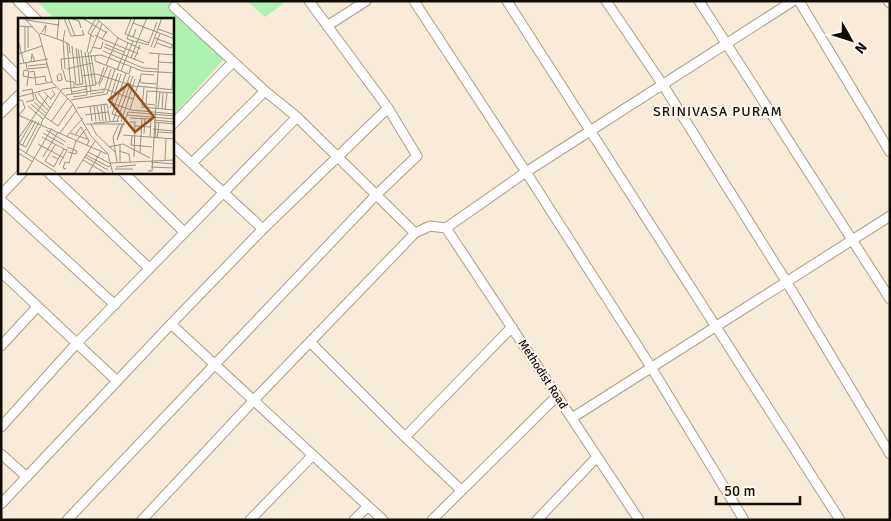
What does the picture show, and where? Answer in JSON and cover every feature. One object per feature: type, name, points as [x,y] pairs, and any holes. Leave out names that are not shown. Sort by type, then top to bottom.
[{"type":"street","points":[[18,1],[35,18]]},
{"type":"street","points":[[67,520],[376,195],[417,156],[388,108],[309,1]]},
{"type":"street","points":[[326,26],[366,1]]},
{"type":"street","points":[[414,1],[651,367],[744,520]]},
{"type":"street","points":[[507,1],[589,132],[840,520]]},
{"type":"street","points":[[606,1],[663,86],[786,281],[890,454]]},
{"type":"street","points":[[699,1],[890,299]]},
{"type":"street","points":[[142,520],[254,400],[415,233],[430,226],[446,228],[526,172],[793,1]]},
{"type":"street","points":[[799,1],[890,152]]},
{"type":"street","points":[[174,7],[265,91],[297,117],[415,233]]},
{"type":"street","points":[[1,59],[18,76]]},
{"type":"street","points":[[174,123],[233,62]]},
{"type":"street","points":[[192,163],[265,91]]},
{"type":"street","points":[[1,113],[18,96]]},
{"type":"street","points":[[1,504],[171,324],[263,230],[388,108]]},
{"type":"street","points":[[1,427],[76,344],[297,117]]},
{"type":"street","points":[[174,147],[263,230]]},
{"type":"street","points":[[1,195],[21,174]]},
{"type":"street","points":[[50,174],[149,268]]},
{"type":"street","points":[[125,174],[184,232]]},
{"type":"street","points":[[1,200],[115,305]]},
{"type":"street","points":[[572,418],[890,216]]},
{"type":"street","name":"Methodist Road","points":[[446,228],[639,520]]},
{"type":"street","points":[[1,272],[117,382]]},
{"type":"street","points":[[1,346],[37,307]]},
{"type":"street","points":[[171,324],[383,520]]},
{"type":"street","points":[[405,437],[512,327]]},
{"type":"street","points":[[310,342],[461,490]]},
{"type":"street","points":[[432,520],[557,396]]},
{"type":"street","points":[[1,454],[27,477]]},
{"type":"street","points":[[250,520],[313,455]]},
{"type":"street","points":[[537,520],[597,457]]},
{"type":"street","points":[[354,520],[368,506]]},
{"type":"green space","points":[[37,1],[167,1],[223,60],[174,115],[174,18],[53,18]]},
{"type":"green space","points":[[247,1],[283,1],[284,3],[265,17]]},
{"type":"district","name":"SRINIVASA PURAM","points":[[718,111]]}]
